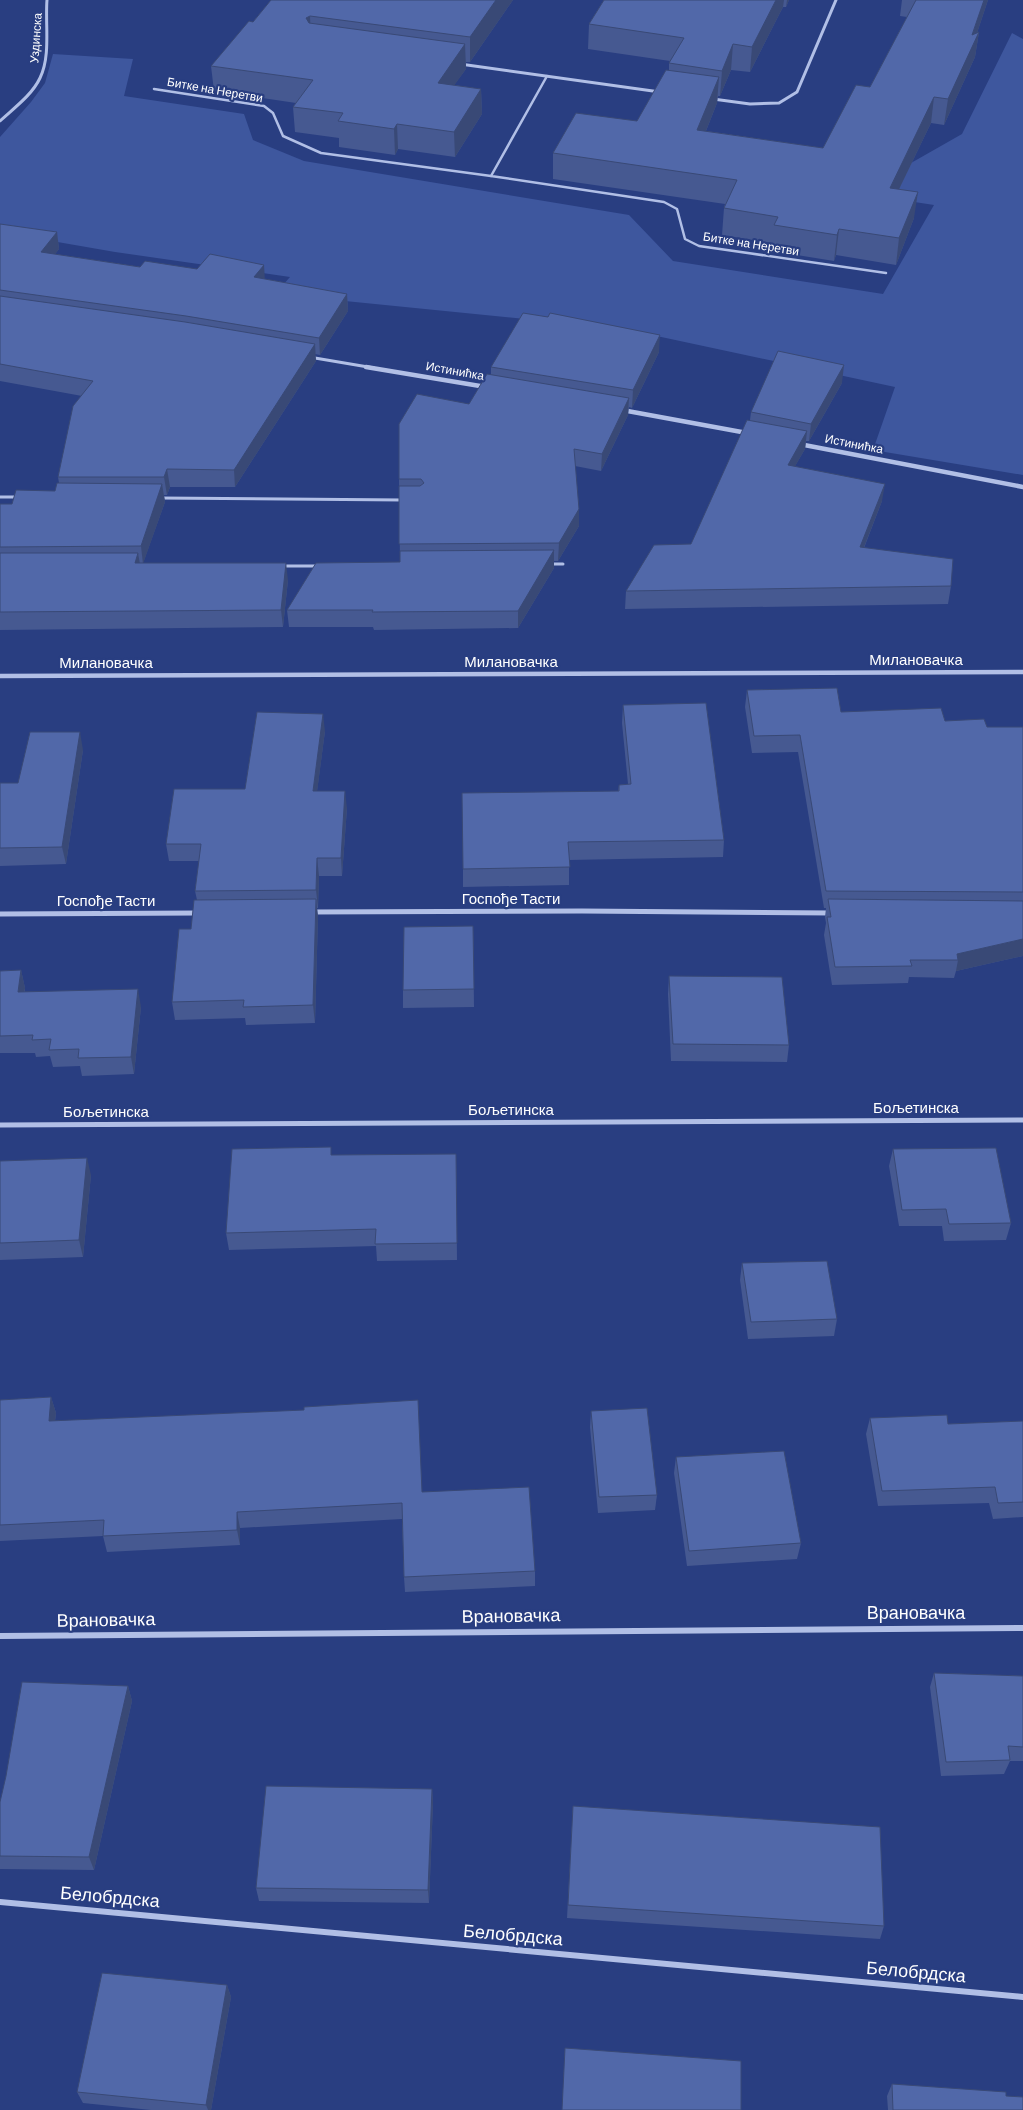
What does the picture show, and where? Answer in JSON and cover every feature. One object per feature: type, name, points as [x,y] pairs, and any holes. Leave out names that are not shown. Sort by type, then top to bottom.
[{"type":"street","name":"Уздинска","points":[[0,121],[26,97],[41,77],[44,62],[47,0]]},
{"type":"street","points":[[711,99],[750,104],[779,102],[797,92],[836,0]]},
{"type":"street","points":[[458,64],[663,92]]},
{"type":"street","name":"Истинићка","points":[[306,356],[492,388]]},
{"type":"street","points":[[620,409],[755,435]]},
{"type":"street","name":"Истинићка","points":[[793,442],[1023,487]]},
{"type":"street","name":"Милановачка","points":[[0,676],[1023,672]]},
{"type":"street","name":"Госпође Тасти","points":[[306,912],[582,911],[837,913]]},
{"type":"street","name":"Госпође Тасти","points":[[0,914],[207,913]]},
{"type":"street","name":"Бољетинска","points":[[0,1124],[1023,1120]]},
{"type":"street","name":"Врановачка","points":[[0,1636],[1023,1628]]},
{"type":"street","name":"Белобрдска","points":[[0,1902],[1023,1997]]},
{"type":"lane","points":[[491,176],[547,76]]},
{"type":"lane","name":"Битке на Неретви","points":[[154,89],[264,106],[273,113],[283,136],[320,153],[664,202],[677,209],[685,239],[700,246],[886,273]]},
{"type":"lane","points":[[0,497],[20,497]]},
{"type":"lane","points":[[157,498],[412,500]]},
{"type":"lane","points":[[544,564],[563,564]]},
{"type":"lane","points":[[277,566],[326,566]]},
{"type":"shaded area","points":[[1012,33],[1023,39],[1023,475],[873,450],[895,387],[624,329],[275,294],[290,277],[115,252],[0,232],[0,137],[45,83],[53,54],[133,59],[124,96],[244,114],[253,140],[304,161],[629,215],[673,261],[883,294],[934,205],[791,183],[911,163],[962,134]]},
{"type":"building","points":[[271,0],[496,0],[470,37],[310,16],[306,18],[309,23],[465,44],[438,83],[481,89],[454,132],[397,124],[394,129],[338,121],[343,113],[293,107],[313,80],[211,66],[249,21],[253,22]]},
{"type":"building","points":[[604,0],[776,0],[752,47],[733,44],[722,71],[669,63],[684,38],[589,24]]},
{"type":"building","points":[[916,0],[984,0],[972,35],[979,32],[948,99],[934,97],[890,188],[918,192],[899,238],[839,229],[837,235],[774,225],[778,217],[724,208],[737,180],[553,153],[576,113],[637,121],[666,70],[719,77],[697,130],[823,148],[856,85],[870,87]]},
{"type":"building","points":[[0,224],[57,232],[41,252],[140,267],[145,261],[197,269],[210,254],[264,265],[254,277],[347,294],[319,338],[186,316],[0,290]]},
{"type":"building","points":[[0,296],[185,322],[315,344],[234,470],[167,469],[164,477],[58,477],[73,406],[93,381],[0,364]]},
{"type":"building","points":[[523,313],[548,317],[550,313],[660,335],[633,390],[491,367]]},
{"type":"building","points":[[778,351],[844,365],[811,424],[751,412]]},
{"type":"building","points":[[487,374],[629,398],[602,454],[574,449],[579,509],[559,543],[399,544],[399,486],[420,486],[424,483],[421,479],[399,479],[399,424],[417,394],[469,404]]},
{"type":"building","points":[[747,420],[807,431],[788,465],[885,484],[860,547],[953,559],[951,586],[626,591],[654,545],[691,544]]},
{"type":"building","points":[[57,483],[162,484],[141,546],[0,547],[0,504],[12,504],[16,490],[55,491]]},
{"type":"building","points":[[554,550],[518,611],[372,612],[373,610],[287,610],[316,563],[400,562],[400,551]]},
{"type":"building","points":[[0,553],[138,553],[135,563],[286,563],[281,610],[0,612]]},
{"type":"building","points":[[837,688],[841,712],[941,708],[945,721],[984,719],[987,727],[1023,727],[1023,892],[826,891],[800,735],[754,736],[747,690]]},
{"type":"building","points":[[706,703],[724,840],[568,842],[570,867],[463,869],[462,793],[619,791],[619,785],[631,784],[623,705]]},
{"type":"building","points":[[257,712],[323,714],[313,791],[345,791],[341,858],[317,858],[316,890],[195,891],[201,844],[166,844],[174,789],[245,789]]},
{"type":"building","points":[[30,732],[80,732],[62,847],[0,848],[0,783],[18,783]]},
{"type":"building","points":[[316,899],[313,1005],[243,1007],[244,1000],[172,1002],[179,929],[191,929],[194,900]]},
{"type":"building","points":[[828,899],[1023,901],[1023,939],[957,954],[958,960],[910,960],[912,966],[835,967],[827,917],[831,917]]},
{"type":"building","points":[[473,926],[474,989],[403,990],[404,927]]},
{"type":"building","points":[[21,970],[18,992],[138,989],[131,1057],[78,1058],[79,1049],[49,1050],[51,1039],[32,1040],[33,1035],[0,1036],[0,971]]},
{"type":"building","points":[[669,976],[782,977],[789,1045],[673,1044]]},
{"type":"building","points":[[331,1147],[331,1155],[456,1154],[457,1243],[375,1244],[376,1229],[226,1233],[232,1149]]},
{"type":"building","points":[[996,1148],[1011,1223],[949,1224],[946,1209],[902,1210],[893,1149]]},
{"type":"building","points":[[87,1158],[79,1240],[0,1243],[0,1161]]},
{"type":"building","points":[[827,1261],[837,1319],[751,1322],[742,1263]]},
{"type":"building","points":[[51,1397],[49,1421],[304,1410],[304,1407],[418,1400],[422,1492],[529,1487],[535,1571],[404,1577],[402,1503],[237,1512],[237,1530],[103,1536],[104,1520],[0,1525],[0,1400]]},
{"type":"building","points":[[647,1408],[657,1495],[599,1497],[591,1411]]},
{"type":"building","points":[[947,1415],[948,1424],[1023,1421],[1023,1502],[998,1503],[995,1487],[882,1491],[870,1418]]},
{"type":"building","points":[[784,1451],[801,1543],[689,1551],[676,1457]]},
{"type":"building","points":[[934,1673],[1023,1676],[1023,1747],[1008,1746],[1010,1760],[946,1762]]},
{"type":"building","points":[[22,1682],[128,1686],[89,1857],[0,1856],[0,1802]]},
{"type":"building","points":[[266,1786],[432,1789],[428,1890],[256,1888]]},
{"type":"building","points":[[573,1806],[880,1827],[884,1926],[568,1905]]},
{"type":"building","points":[[102,1973],[227,1985],[206,2105],[77,2092]]},
{"type":"building","points":[[565,2048],[741,2061],[741,2110],[562,2110]]},
{"type":"building","points":[[892,2084],[1006,2092],[1006,2096],[1023,2097],[1023,2110],[893,2110]]}]
